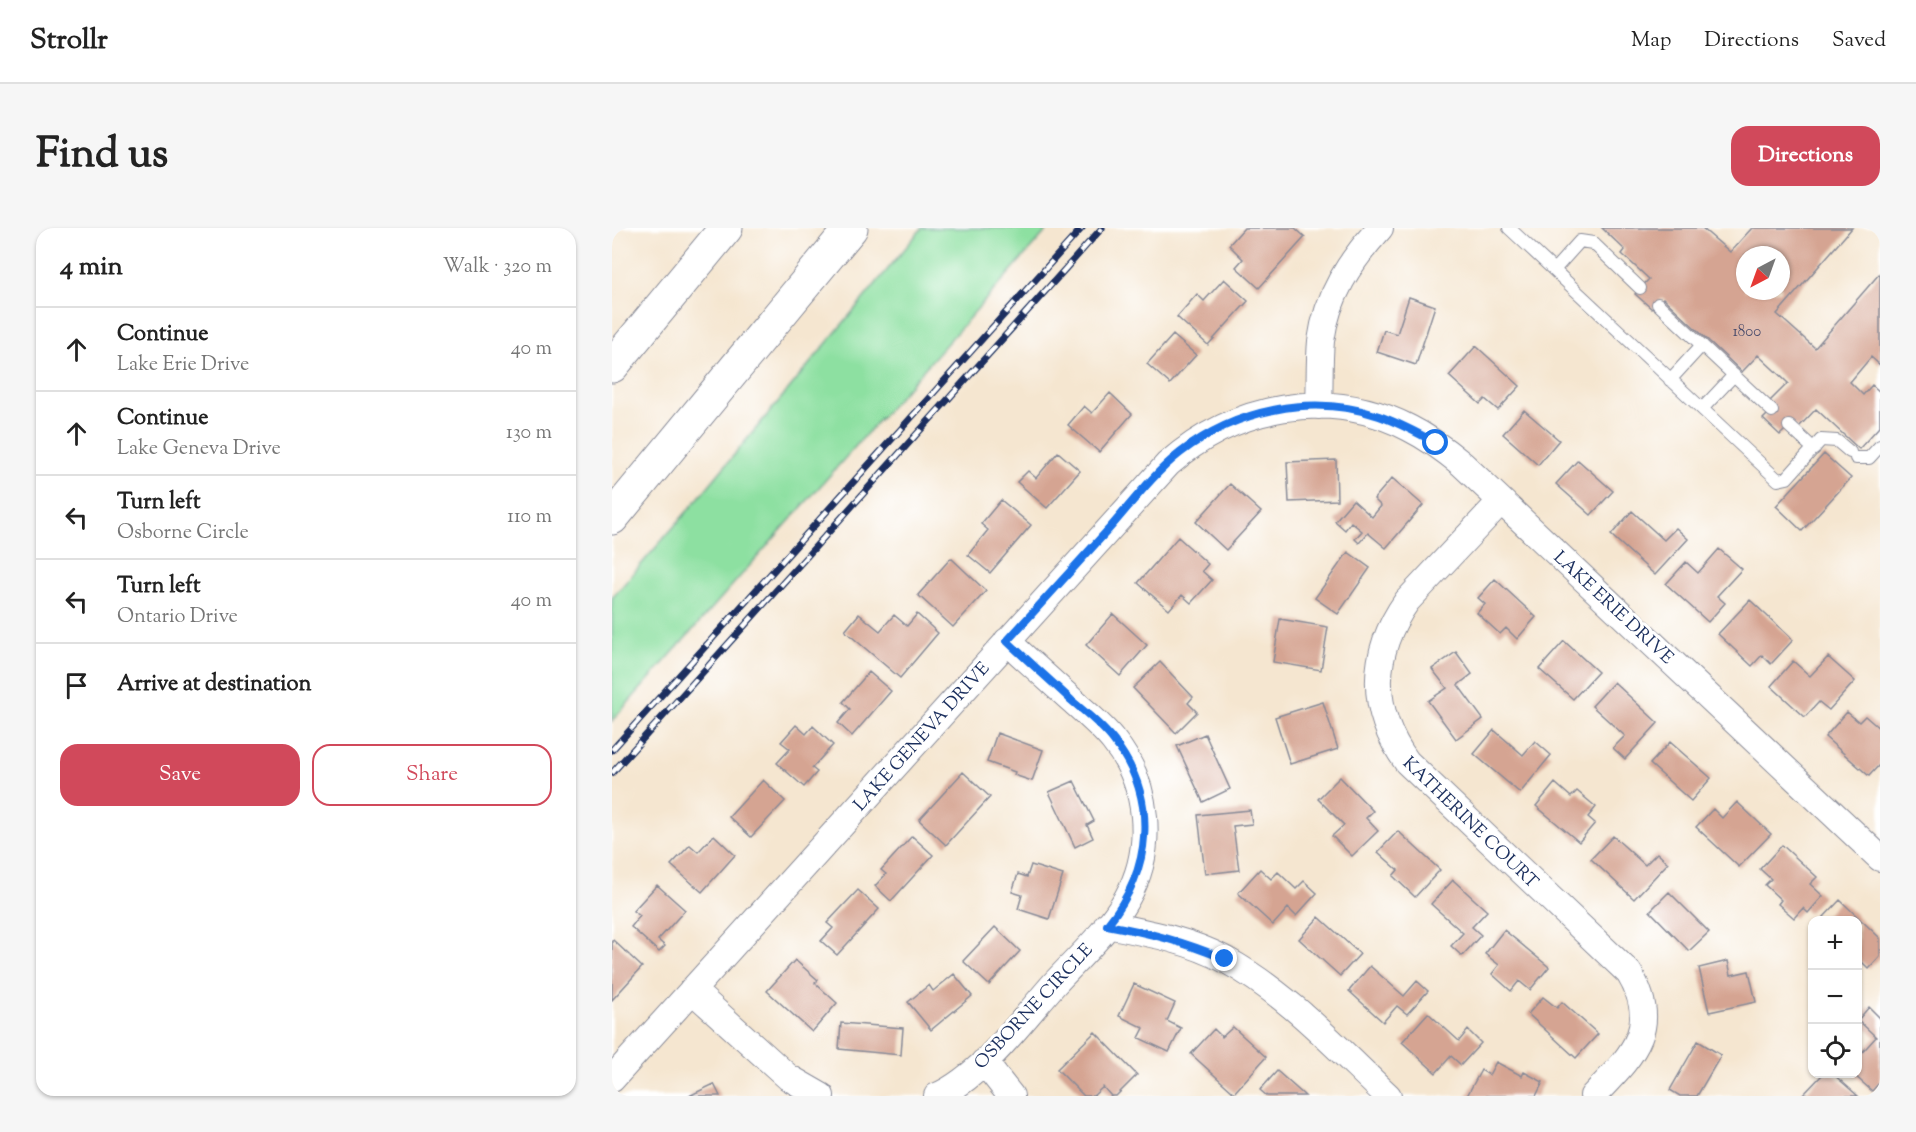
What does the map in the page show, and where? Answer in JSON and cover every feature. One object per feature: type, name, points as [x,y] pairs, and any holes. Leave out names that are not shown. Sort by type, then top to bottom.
[{"type":"highway","points":[[612,366],[726,228]]},
{"type":"highway","points":[[612,518],[851,228]]},
{"type":"street","points":[[1319,406],[1321,341],[1328,309],[1347,268],[1380,228]]},
{"type":"street","name":"LAKE GENEVA DRIVE","points":[[612,1079],[1180,453],[1207,435],[1236,420],[1268,411],[1300,406],[1319,406]]},
{"type":"street","name":"LAKE ERIE DRIVE","points":[[1319,406],[1345,408],[1377,415],[1408,427],[1436,443],[1462,464],[1880,858]]},
{"type":"street","name":"KATHERINE COURT","points":[[1501,501],[1407,601],[1398,614],[1390,628],[1381,658],[1379,690],[1381,705],[1390,735],[1407,762],[1629,973],[1637,987],[1642,1002],[1641,1035],[1634,1050],[1624,1063],[1593,1096]]},
{"type":"street","name":"OSBORNE CIRCLE","points":[[937,1096],[960,1084],[984,1062],[1107,925],[1123,905],[1134,883],[1143,850],[1144,817],[1137,784],[1123,754],[1102,728],[1007,641]]},
{"type":"street","points":[[1107,925],[1184,942],[1225,959],[1286,1001],[1388,1096]]},
{"type":"street","points":[[692,990],[788,1077],[820,1096]]},
{"type":"street","points":[[984,1062],[1011,1096]]},
{"type":"lane","points":[[1509,228],[1778,480],[1787,478],[1821,440],[1837,441],[1853,455],[1869,458],[1880,446]]},
{"type":"lane","points":[[1554,270],[1580,241],[1593,243],[1641,288]]},
{"type":"lane","points":[[1658,304],[1772,411]]},
{"type":"lane","points":[[1670,380],[1702,345]]},
{"type":"lane","points":[[1702,409],[1734,375]]},
{"type":"lane","points":[[1789,426],[1814,449]]},
{"type":"green space","points":[[922,228],[1049,228],[612,721],[612,598],[691,507]]},
{"type":"building","points":[[1244,228],[1295,228],[1305,237],[1259,288],[1236,267],[1243,259],[1229,245]]},
{"type":"building","points":[[1602,228],[1702,228],[1730,252],[1752,228],[1852,228],[1790,299],[1790,246],[1736,246],[1736,300],[1789,300],[1777,314],[1815,348],[1880,273],[1880,365],[1871,357],[1850,382],[1863,395],[1872,385],[1880,392],[1880,426],[1859,449],[1816,409],[1798,428],[1792,423],[1780,435],[1763,419],[1775,407],[1769,402],[1788,383],[1758,355],[1742,372],[1663,298],[1652,309],[1635,294],[1649,279],[1622,254],[1625,250]]},
{"type":"building","points":[[1224,279],[1248,301],[1208,345],[1177,317],[1197,294],[1204,301]]},
{"type":"building","points":[[1409,297],[1435,306],[1416,365],[1377,352],[1384,330],[1397,334]]},
{"type":"building","points":[[1173,335],[1196,355],[1170,384],[1147,364]]},
{"type":"building","points":[[1476,346],[1520,386],[1498,410],[1485,399],[1480,404],[1449,376]]},
{"type":"building","points":[[1110,393],[1132,414],[1099,452],[1068,425],[1084,406],[1092,413]]},
{"type":"building","points":[[1524,410],[1559,440],[1538,465],[1503,434]]},
{"type":"building","points":[[1058,452],[1080,471],[1047,508],[1017,482],[1028,471],[1036,478]]},
{"type":"building","points":[[1824,454],[1851,478],[1802,531],[1776,506]]},
{"type":"building","points":[[1336,460],[1337,500],[1289,502],[1287,462]]},
{"type":"building","points":[[1578,460],[1613,491],[1591,515],[1556,484]]},
{"type":"building","points":[[1392,478],[1423,505],[1386,548],[1368,533],[1359,543],[1355,539],[1362,531],[1351,522],[1345,530],[1335,521],[1353,500],[1372,517],[1381,506],[1374,499]]},
{"type":"building","points":[[1230,484],[1261,512],[1226,550],[1196,522]]},
{"type":"building","points":[[1001,500],[1031,525],[990,573],[968,555],[988,530],[981,524]]},
{"type":"building","points":[[1632,511],[1664,540],[1676,528],[1688,539],[1655,575],[1611,535]]},
{"type":"building","points":[[1178,537],[1208,564],[1202,571],[1212,580],[1191,603],[1182,595],[1169,610],[1138,583]]},
{"type":"building","points":[[1719,549],[1742,569],[1717,596],[1725,603],[1708,622],[1666,584],[1686,562],[1698,573]]},
{"type":"building","points":[[1348,552],[1370,568],[1338,614],[1315,598]]},
{"type":"building","points":[[951,558],[986,591],[953,627],[918,595]]},
{"type":"building","points":[[1495,579],[1536,617],[1517,639],[1506,628],[1500,634],[1477,613],[1485,604],[1478,598]]},
{"type":"building","points":[[1750,600],[1793,640],[1771,664],[1762,655],[1752,666],[1718,634]]},
{"type":"building","points":[[859,614],[880,631],[894,615],[907,626],[917,614],[938,633],[900,678],[845,631]]},
{"type":"building","points":[[1113,614],[1147,645],[1120,676],[1086,645]]},
{"type":"building","points":[[1280,619],[1328,627],[1321,670],[1273,662]]},
{"type":"building","points":[[1564,641],[1598,672],[1573,699],[1539,669]]},
{"type":"building","points":[[1456,652],[1472,674],[1458,685],[1483,719],[1456,739],[1428,701],[1447,688],[1432,669]]},
{"type":"building","points":[[1828,657],[1855,681],[1829,710],[1819,702],[1805,717],[1771,686],[1793,661],[1810,676]]},
{"type":"building","points":[[1160,662],[1193,697],[1188,703],[1197,712],[1176,733],[1133,688]]},
{"type":"building","points":[[869,672],[891,691],[852,736],[838,723],[850,709],[843,702]]},
{"type":"building","points":[[1614,682],[1658,723],[1625,759],[1613,748],[1625,736],[1592,706]]},
{"type":"building","points":[[1323,702],[1338,749],[1290,764],[1275,717]]},
{"type":"building","points":[[1847,712],[1859,722],[1865,716],[1880,729],[1880,764],[1869,776],[1825,737]]},
{"type":"building","points":[[796,725],[806,734],[813,726],[833,745],[812,768],[817,772],[804,787],[777,763],[790,749],[781,742]]},
{"type":"building","points":[[1494,730],[1523,755],[1535,741],[1551,755],[1520,793],[1474,754]]},
{"type":"building","points":[[997,733],[1043,750],[1032,781],[987,762]]},
{"type":"building","points":[[1205,734],[1230,789],[1203,802],[1177,746]]},
{"type":"building","points":[[1670,742],[1711,778],[1691,801],[1650,764]]},
{"type":"building","points":[[963,772],[990,797],[946,845],[919,820]]},
{"type":"building","points":[[1340,777],[1373,811],[1366,818],[1378,831],[1352,856],[1332,836],[1344,825],[1318,799]]},
{"type":"building","points":[[763,780],[785,801],[751,837],[729,817]]},
{"type":"building","points":[[1074,781],[1094,821],[1087,825],[1093,838],[1075,847],[1049,792]]},
{"type":"building","points":[[1555,783],[1571,797],[1577,791],[1596,807],[1588,817],[1595,823],[1579,842],[1536,806]]},
{"type":"building","points":[[1737,802],[1771,834],[1739,867],[1696,827],[1713,809],[1722,818]]},
{"type":"building","points":[[1250,810],[1252,824],[1233,826],[1239,870],[1205,874],[1198,815]]},
{"type":"building","points":[[1398,831],[1440,870],[1415,897],[1393,876],[1398,870],[1378,852]]},
{"type":"building","points":[[714,835],[735,855],[702,892],[671,865],[690,845],[698,852]]},
{"type":"building","points":[[912,836],[933,855],[891,901],[875,886],[886,874],[881,870]]},
{"type":"building","points":[[1613,836],[1645,865],[1657,853],[1668,863],[1634,899],[1591,859]]},
{"type":"building","points":[[1782,845],[1817,877],[1810,884],[1823,896],[1808,913],[1803,908],[1794,918],[1778,904],[1781,900],[1765,885],[1771,879],[1760,869]]},
{"type":"building","points":[[1031,865],[1063,875],[1049,919],[1018,909],[1022,895],[1012,892],[1018,874],[1027,877]]},
{"type":"building","points":[[1260,869],[1271,879],[1278,872],[1296,889],[1304,881],[1317,893],[1296,916],[1288,908],[1273,925],[1238,893]]},
{"type":"building","points":[[1453,880],[1487,911],[1472,927],[1481,935],[1462,956],[1451,946],[1463,933],[1431,904]]},
{"type":"building","points":[[657,885],[685,910],[658,940],[665,946],[659,952],[631,927],[640,916],[633,911]]},
{"type":"building","points":[[858,890],[879,909],[837,955],[821,941],[833,928],[827,923]]},
{"type":"building","points":[[1669,892],[1709,932],[1689,951],[1650,911]]},
{"type":"building","points":[[1840,900],[1857,916],[1825,916]]},
{"type":"building","points":[[1319,917],[1360,954],[1340,976],[1299,939]]},
{"type":"building","points":[[1862,921],[1880,938],[1880,957],[1869,969],[1862,962]]},
{"type":"building","points":[[995,927],[1020,951],[989,985],[963,961]]},
{"type":"building","points":[[1504,930],[1549,967],[1530,990],[1519,981],[1511,991],[1492,974],[1499,965],[1485,954]]},
{"type":"building","points":[[612,941],[642,967],[612,1000]]},
{"type":"building","points":[[795,960],[818,980],[815,983],[837,1003],[812,1032],[767,991]]},
{"type":"building","points":[[1728,961],[1731,975],[1749,971],[1756,1002],[1709,1012],[1699,968]]},
{"type":"building","points":[[1370,966],[1404,996],[1417,981],[1428,991],[1407,1014],[1397,1006],[1383,1022],[1349,991]]},
{"type":"building","points":[[954,974],[972,996],[931,1030],[908,1002],[929,985],[933,991]]},
{"type":"building","points":[[1134,984],[1175,1003],[1167,1021],[1181,1028],[1169,1052],[1139,1038],[1144,1028],[1119,1016]]},
{"type":"building","points":[[1543,997],[1557,1008],[1562,1002],[1598,1034],[1576,1058],[1528,1014]]},
{"type":"building","points":[[1869,1007],[1880,1018],[1880,1082],[1872,1091],[1857,1078],[1862,1078],[1862,1053],[1876,1037],[1862,1024],[1862,1015]]},
{"type":"building","points":[[1428,1013],[1459,1041],[1468,1030],[1481,1043],[1461,1065],[1451,1056],[1436,1073],[1402,1042]]},
{"type":"building","points":[[841,1023],[903,1028],[901,1055],[839,1049]]},
{"type":"building","points":[[1233,1027],[1266,1057],[1234,1093],[1191,1054],[1214,1029],[1222,1037]]},
{"type":"building","points":[[1095,1032],[1137,1075],[1116,1096],[1111,1096],[1103,1087],[1093,1096],[1084,1096],[1057,1069]]},
{"type":"building","points":[[1698,1041],[1721,1055],[1697,1096],[1680,1096],[1670,1090]]},
{"type":"building","points":[[1496,1062],[1522,1076],[1524,1072],[1543,1082],[1536,1096],[1467,1096],[1481,1070],[1489,1075]]},
{"type":"building","points":[[1277,1071],[1305,1096],[1267,1096],[1260,1090]]},
{"type":"building","points":[[1819,1078],[1838,1078],[1858,1096],[1802,1096]]},
{"type":"building","points":[[714,1084],[720,1096],[689,1096]]},
{"type":"railway","points":[[612,750],[1082,228]]},
{"type":"railway","points":[[612,773],[1102,228]]},
{"type":"route","points":[[1225,959],[1184,942],[1107,925],[1127,898],[1140,867],[1145,834],[1142,800],[1137,784],[1123,754],[1113,740],[1007,641],[1168,464],[1207,435],[1236,420],[1268,411],[1300,406],[1345,408],[1377,415],[1408,427],[1436,443]]}]
